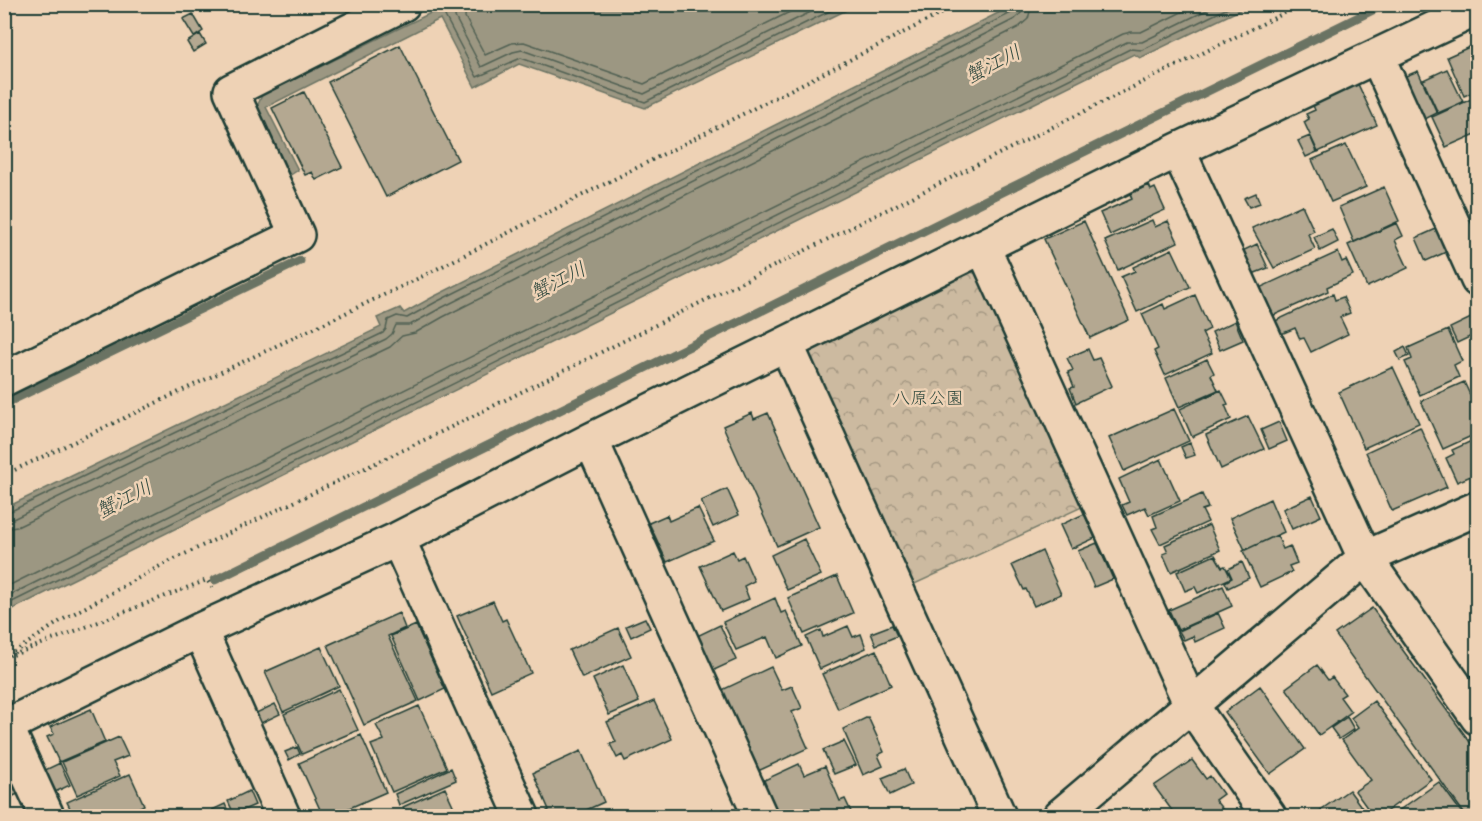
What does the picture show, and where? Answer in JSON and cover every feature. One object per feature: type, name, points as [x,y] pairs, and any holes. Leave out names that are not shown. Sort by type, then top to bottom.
[{"type":"street","points":[[4,379],[297,235],[231,91],[402,4]]},
{"type":"street","points":[[47,816],[5,727],[200,630],[398,539],[591,440],[1178,150],[1478,8]]},
{"type":"street","points":[[1377,56],[1478,280]]},
{"type":"street","points":[[1178,150],[1365,558],[1478,718]]},
{"type":"street","points":[[982,247],[1191,705],[1269,816]]},
{"type":"street","points":[[786,344],[999,816]]},
{"type":"street","points":[[591,440],[760,816]]},
{"type":"street","points":[[1060,816],[1365,558],[1478,508]]},
{"type":"street","points":[[398,539],[522,816]]},
{"type":"street","points":[[200,630],[284,816]]},
{"type":"path","points":[[4,475],[411,282],[960,4]]},
{"type":"path","points":[[5,657],[62,620],[162,565],[445,430],[1303,4]]},
{"type":"path","points":[[5,657],[207,580],[232,615]]},
{"type":"green space","name":"八原公園","points":[[965,270],[980,275],[1082,507],[908,587],[806,362],[813,346]]},
{"type":"water","points":[[449,4],[857,5],[645,108],[519,64],[475,87],[440,19],[266,107],[298,170],[289,176],[257,107],[262,95]]},
{"type":"water","name":"蟹江川","points":[[1014,5],[1250,5],[1140,58],[1134,54],[5,613],[5,508],[381,327],[377,318],[400,308],[404,313]]},
{"type":"building","points":[[193,14],[203,31],[194,37],[183,19]]},
{"type":"building","points":[[200,34],[206,44],[193,52],[187,42]]},
{"type":"building","points":[[1476,44],[1478,90],[1464,96],[1447,57]]},
{"type":"building","points":[[400,45],[458,160],[386,197],[328,82]]},
{"type":"building","points":[[1447,69],[1463,102],[1438,113],[1423,80]]},
{"type":"building","points":[[1418,71],[1437,113],[1421,121],[1401,78]]},
{"type":"building","points":[[1357,82],[1377,125],[1318,152],[1304,122],[1309,119],[1306,114],[1315,110],[1311,101]]},
{"type":"building","points":[[304,92],[342,167],[316,180],[312,172],[305,175],[272,108]]},
{"type":"building","points":[[1478,96],[1478,133],[1446,147],[1432,117]]},
{"type":"building","points":[[1310,136],[1317,152],[1306,157],[1298,141]]},
{"type":"building","points":[[1346,145],[1366,187],[1331,202],[1312,160]]},
{"type":"building","points":[[1149,185],[1151,190],[1155,188],[1165,210],[1110,235],[1100,213],[1132,199],[1130,194]]},
{"type":"building","points":[[1384,187],[1399,221],[1354,242],[1339,207]]},
{"type":"building","points":[[1256,193],[1260,203],[1249,207],[1244,198]]},
{"type":"building","points":[[1302,205],[1314,231],[1308,234],[1315,249],[1274,268],[1252,228]]},
{"type":"building","points":[[1152,220],[1155,227],[1168,221],[1178,242],[1118,270],[1105,241]]},
{"type":"building","points":[[1084,221],[1129,320],[1090,338],[1044,239]]},
{"type":"building","points":[[1397,223],[1403,236],[1395,240],[1408,268],[1367,287],[1348,245]]},
{"type":"building","points":[[1332,229],[1338,242],[1320,251],[1314,237]]},
{"type":"building","points":[[1436,229],[1446,252],[1426,261],[1416,238]]},
{"type":"building","points":[[1257,244],[1268,268],[1250,275],[1240,252]]},
{"type":"building","points":[[1172,249],[1190,287],[1137,312],[1121,277],[1135,271],[1133,267]]},
{"type":"building","points":[[1338,252],[1342,262],[1346,260],[1353,275],[1327,287],[1328,291],[1270,317],[1257,289]]},
{"type":"building","points":[[1333,294],[1335,300],[1343,297],[1350,313],[1340,317],[1348,334],[1311,352],[1304,338],[1300,339],[1295,328],[1279,335],[1273,322]]},
{"type":"building","points":[[1195,295],[1210,329],[1202,333],[1212,353],[1165,375],[1154,351],[1158,349],[1142,314],[1163,304],[1165,309]]},
{"type":"building","points":[[1475,316],[1478,321],[1478,333],[1457,343],[1450,328]]},
{"type":"building","points":[[1235,321],[1243,340],[1220,350],[1212,332]]},
{"type":"building","points":[[1448,330],[1462,361],[1454,365],[1459,377],[1420,395],[1405,362],[1412,359],[1408,348]]},
{"type":"building","points":[[1405,347],[1409,356],[1400,360],[1396,352]]},
{"type":"building","points":[[1088,349],[1093,360],[1099,358],[1112,386],[1076,403],[1070,388],[1074,387],[1068,372],[1073,370],[1067,358]]},
{"type":"building","points":[[1207,359],[1214,373],[1211,375],[1218,390],[1179,407],[1166,378]]},
{"type":"building","points":[[1393,367],[1419,423],[1364,448],[1339,392]]},
{"type":"building","points":[[1464,382],[1478,412],[1478,416],[1475,417],[1478,423],[1478,433],[1443,449],[1421,401]]},
{"type":"building","points":[[1221,390],[1228,404],[1225,405],[1231,419],[1192,437],[1180,409]]},
{"type":"building","points":[[1174,409],[1189,441],[1124,471],[1109,438]]},
{"type":"building","points":[[752,413],[754,419],[768,413],[819,527],[777,546],[723,426]]},
{"type":"building","points":[[1248,416],[1264,449],[1221,469],[1206,435]]},
{"type":"building","points":[[1279,422],[1287,441],[1269,449],[1261,430]]},
{"type":"building","points":[[1420,427],[1447,487],[1392,511],[1366,452]]},
{"type":"building","points":[[1478,438],[1478,473],[1457,482],[1446,458],[1454,454],[1452,450]]},
{"type":"building","points":[[1190,443],[1195,455],[1186,458],[1181,447]]},
{"type":"building","points":[[1161,459],[1180,501],[1149,515],[1145,507],[1127,515],[1122,505],[1129,502],[1119,479]]},
{"type":"building","points":[[727,489],[739,515],[713,527],[701,501]]},
{"type":"building","points":[[1202,494],[1208,508],[1202,510],[1208,522],[1160,544],[1152,529],[1157,527],[1153,516]]},
{"type":"building","points":[[1312,496],[1321,516],[1292,529],[1283,509]]},
{"type":"building","points":[[1270,499],[1284,532],[1245,550],[1230,518]]},
{"type":"building","points":[[698,508],[714,541],[667,562],[649,523],[667,515],[669,521]]},
{"type":"building","points":[[1084,514],[1095,538],[1071,549],[1060,525]]},
{"type":"building","points":[[1209,525],[1220,550],[1171,572],[1163,554],[1168,552],[1165,545]]},
{"type":"building","points":[[1277,535],[1283,549],[1290,546],[1297,563],[1289,566],[1292,572],[1260,587],[1243,551]]},
{"type":"building","points":[[804,539],[821,575],[787,590],[771,555]]},
{"type":"building","points":[[1097,543],[1113,579],[1094,587],[1078,551]]},
{"type":"building","points":[[733,551],[737,559],[743,556],[754,581],[744,586],[749,599],[721,611],[700,566]]},
{"type":"building","points":[[1042,551],[1061,594],[1034,606],[1012,565]]},
{"type":"building","points":[[1215,555],[1222,567],[1225,566],[1231,578],[1198,593],[1195,587],[1185,591],[1177,572]]},
{"type":"building","points":[[1242,562],[1249,578],[1228,588],[1225,582],[1232,578],[1228,569]]},
{"type":"building","points":[[837,576],[853,613],[804,634],[788,598]]},
{"type":"building","points":[[1223,586],[1232,606],[1178,630],[1169,610]]},
{"type":"building","points":[[775,598],[781,613],[786,611],[802,646],[776,658],[767,637],[736,650],[723,622]]},
{"type":"building","points":[[493,601],[502,621],[506,619],[531,673],[491,691],[457,616]]},
{"type":"building","points":[[1372,608],[1478,753],[1478,816],[1466,816],[1335,634]]},
{"type":"building","points":[[399,613],[405,628],[388,636],[418,701],[364,725],[328,645]]},
{"type":"building","points":[[1218,613],[1225,628],[1195,642],[1193,636],[1184,640],[1179,631]]},
{"type":"building","points":[[645,618],[650,628],[631,637],[626,626]]},
{"type":"building","points":[[416,625],[445,689],[420,701],[391,636]]},
{"type":"building","points":[[720,625],[736,660],[712,671],[697,636]]},
{"type":"building","points":[[892,625],[897,636],[876,645],[871,633]]},
{"type":"building","points":[[848,626],[853,637],[861,634],[866,648],[820,669],[806,637],[821,630],[823,637]]},
{"type":"building","points":[[618,628],[631,656],[582,678],[569,650]]},
{"type":"building","points":[[321,647],[339,686],[283,712],[265,672]]},
{"type":"building","points":[[876,650],[891,685],[838,709],[822,674]]},
{"type":"building","points":[[623,665],[639,702],[609,715],[593,679]]},
{"type":"building","points":[[1317,665],[1328,680],[1332,677],[1345,694],[1340,697],[1351,712],[1319,735],[1286,688]]},
{"type":"building","points":[[771,667],[782,690],[792,686],[802,708],[792,712],[808,748],[758,771],[722,690]]},
{"type":"building","points":[[1260,686],[1305,749],[1270,774],[1225,712]]},
{"type":"building","points":[[339,689],[358,730],[302,754],[284,714]]},
{"type":"building","points":[[654,701],[672,739],[625,761],[622,755],[617,758],[610,744],[616,742],[607,722]]},
{"type":"building","points":[[1374,701],[1431,779],[1380,816],[1373,816],[1355,791],[1371,780],[1342,740],[1358,728],[1351,718]]},
{"type":"building","points":[[275,704],[280,714],[259,724],[254,714]]},
{"type":"building","points":[[419,706],[447,768],[392,792],[371,745],[384,740],[376,725]]},
{"type":"building","points":[[91,709],[105,742],[59,762],[47,737],[54,734],[50,727]]},
{"type":"building","points":[[868,717],[884,752],[878,755],[883,766],[863,775],[843,729]]},
{"type":"building","points":[[1347,717],[1354,729],[1339,739],[1331,728]]},
{"type":"building","points":[[361,735],[386,792],[331,816],[323,816],[299,763]]},
{"type":"building","points":[[119,737],[128,756],[113,762],[120,776],[77,795],[62,762]]},
{"type":"building","points":[[844,741],[856,765],[834,774],[823,750]]},
{"type":"building","points":[[297,747],[300,754],[289,760],[285,752]]},
{"type":"building","points":[[581,751],[604,802],[573,816],[550,816],[533,773]]},
{"type":"building","points":[[1192,760],[1206,779],[1210,776],[1223,794],[1215,800],[1228,816],[1176,816],[1154,786]]},
{"type":"building","points":[[60,763],[70,785],[53,793],[43,771]]},
{"type":"building","points":[[799,764],[804,775],[825,766],[840,801],[845,799],[853,816],[781,816],[779,813],[775,815],[760,782]]},
{"type":"building","points":[[451,768],[456,780],[399,805],[395,794]]},
{"type":"building","points":[[904,769],[911,785],[890,795],[882,778]]},
{"type":"building","points":[[11,773],[20,793],[4,800],[4,776]]},
{"type":"building","points":[[130,774],[144,805],[138,808],[140,812],[129,816],[101,816],[99,810],[85,816],[74,816],[67,802]]},
{"type":"building","points":[[1439,782],[1464,816],[1391,816]]},
{"type":"building","points":[[445,788],[458,816],[407,816],[403,807]]},
{"type":"building","points":[[1349,790],[1368,816],[1312,816]]},
{"type":"building","points":[[249,791],[255,805],[234,814],[228,801]]},
{"type":"building","points":[[225,804],[230,816],[208,816],[214,814],[212,810]]},
{"type":"waterway","points":[[215,580],[1385,4]]},
{"type":"waterway","points":[[4,404],[300,261]]}]
